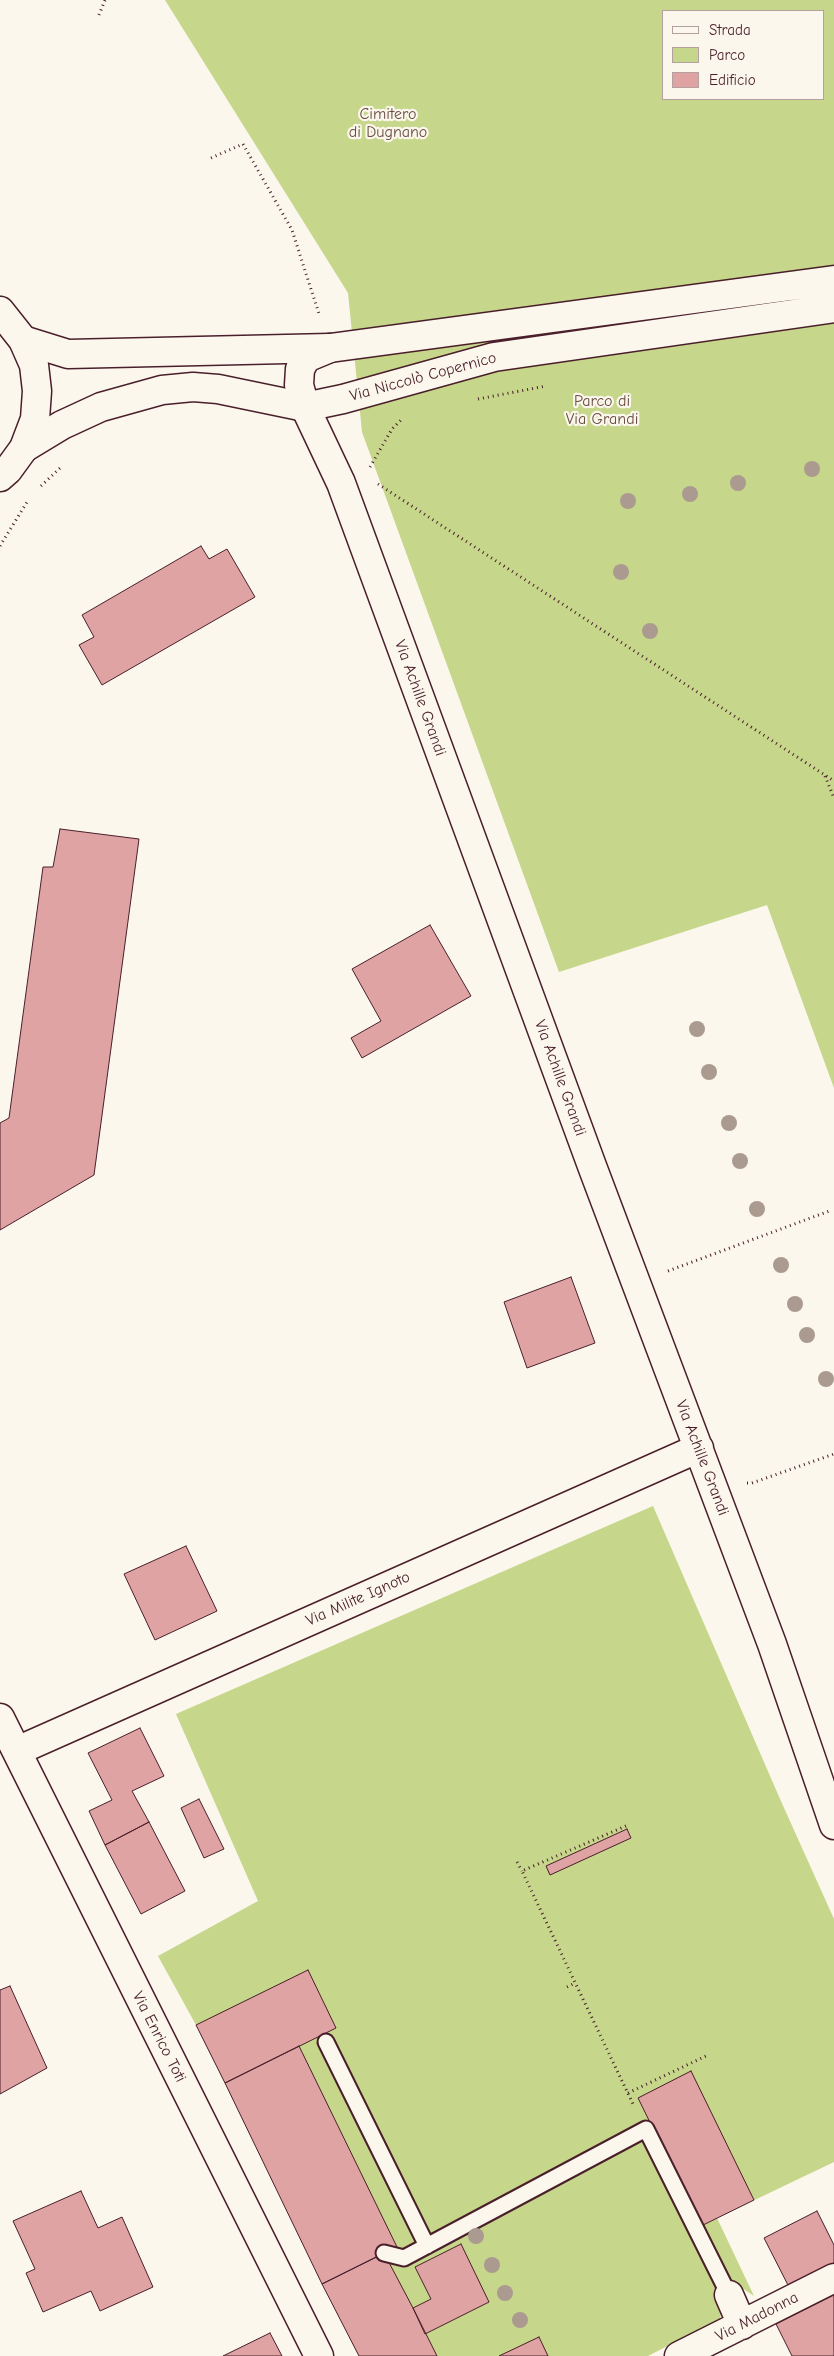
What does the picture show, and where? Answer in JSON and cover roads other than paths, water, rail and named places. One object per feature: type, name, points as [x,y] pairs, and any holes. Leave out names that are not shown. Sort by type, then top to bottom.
[{"type":"street","name":"Via Niccolò Copernico","points":[[24,340],[68,354],[330,348],[834,280]]},
{"type":"street","name":"Via Niccolò Copernico","points":[[24,448],[62,426],[101,407],[130,397],[162,390],[193,387],[218,389],[305,407],[344,399],[494,357],[834,308]]},
{"type":"street","points":[[0,310],[24,340],[34,365],[37,391],[35,418],[24,448],[8,470],[0,476]]},
{"type":"street","name":"Via Achille Grandi","points":[[330,348],[306,358],[300,369],[299,385],[305,407],[353,479],[636,1282],[772,1644],[834,1825]]},
{"type":"street","name":"Via Milite Ignoto","points":[[17,1751],[699,1448]]},
{"type":"street","name":"Via Enrico Toti","points":[[0,1718],[319,2356]]},
{"type":"street","name":"Via Madonna","points":[[679,2356],[834,2278]]},
{"type":"street","points":[[729,2295],[742,2324]]},
{"type":"lane","points":[[326,2042],[426,2246]]},
{"type":"lane","points":[[384,2253],[404,2258],[646,2129],[729,2295]]},
{"type":"park label","name":"Cimitero di Dugnano","points":[[388,123]]},
{"type":"park label","name":"Parco di Via Grandi","points":[[602,410]]}]
